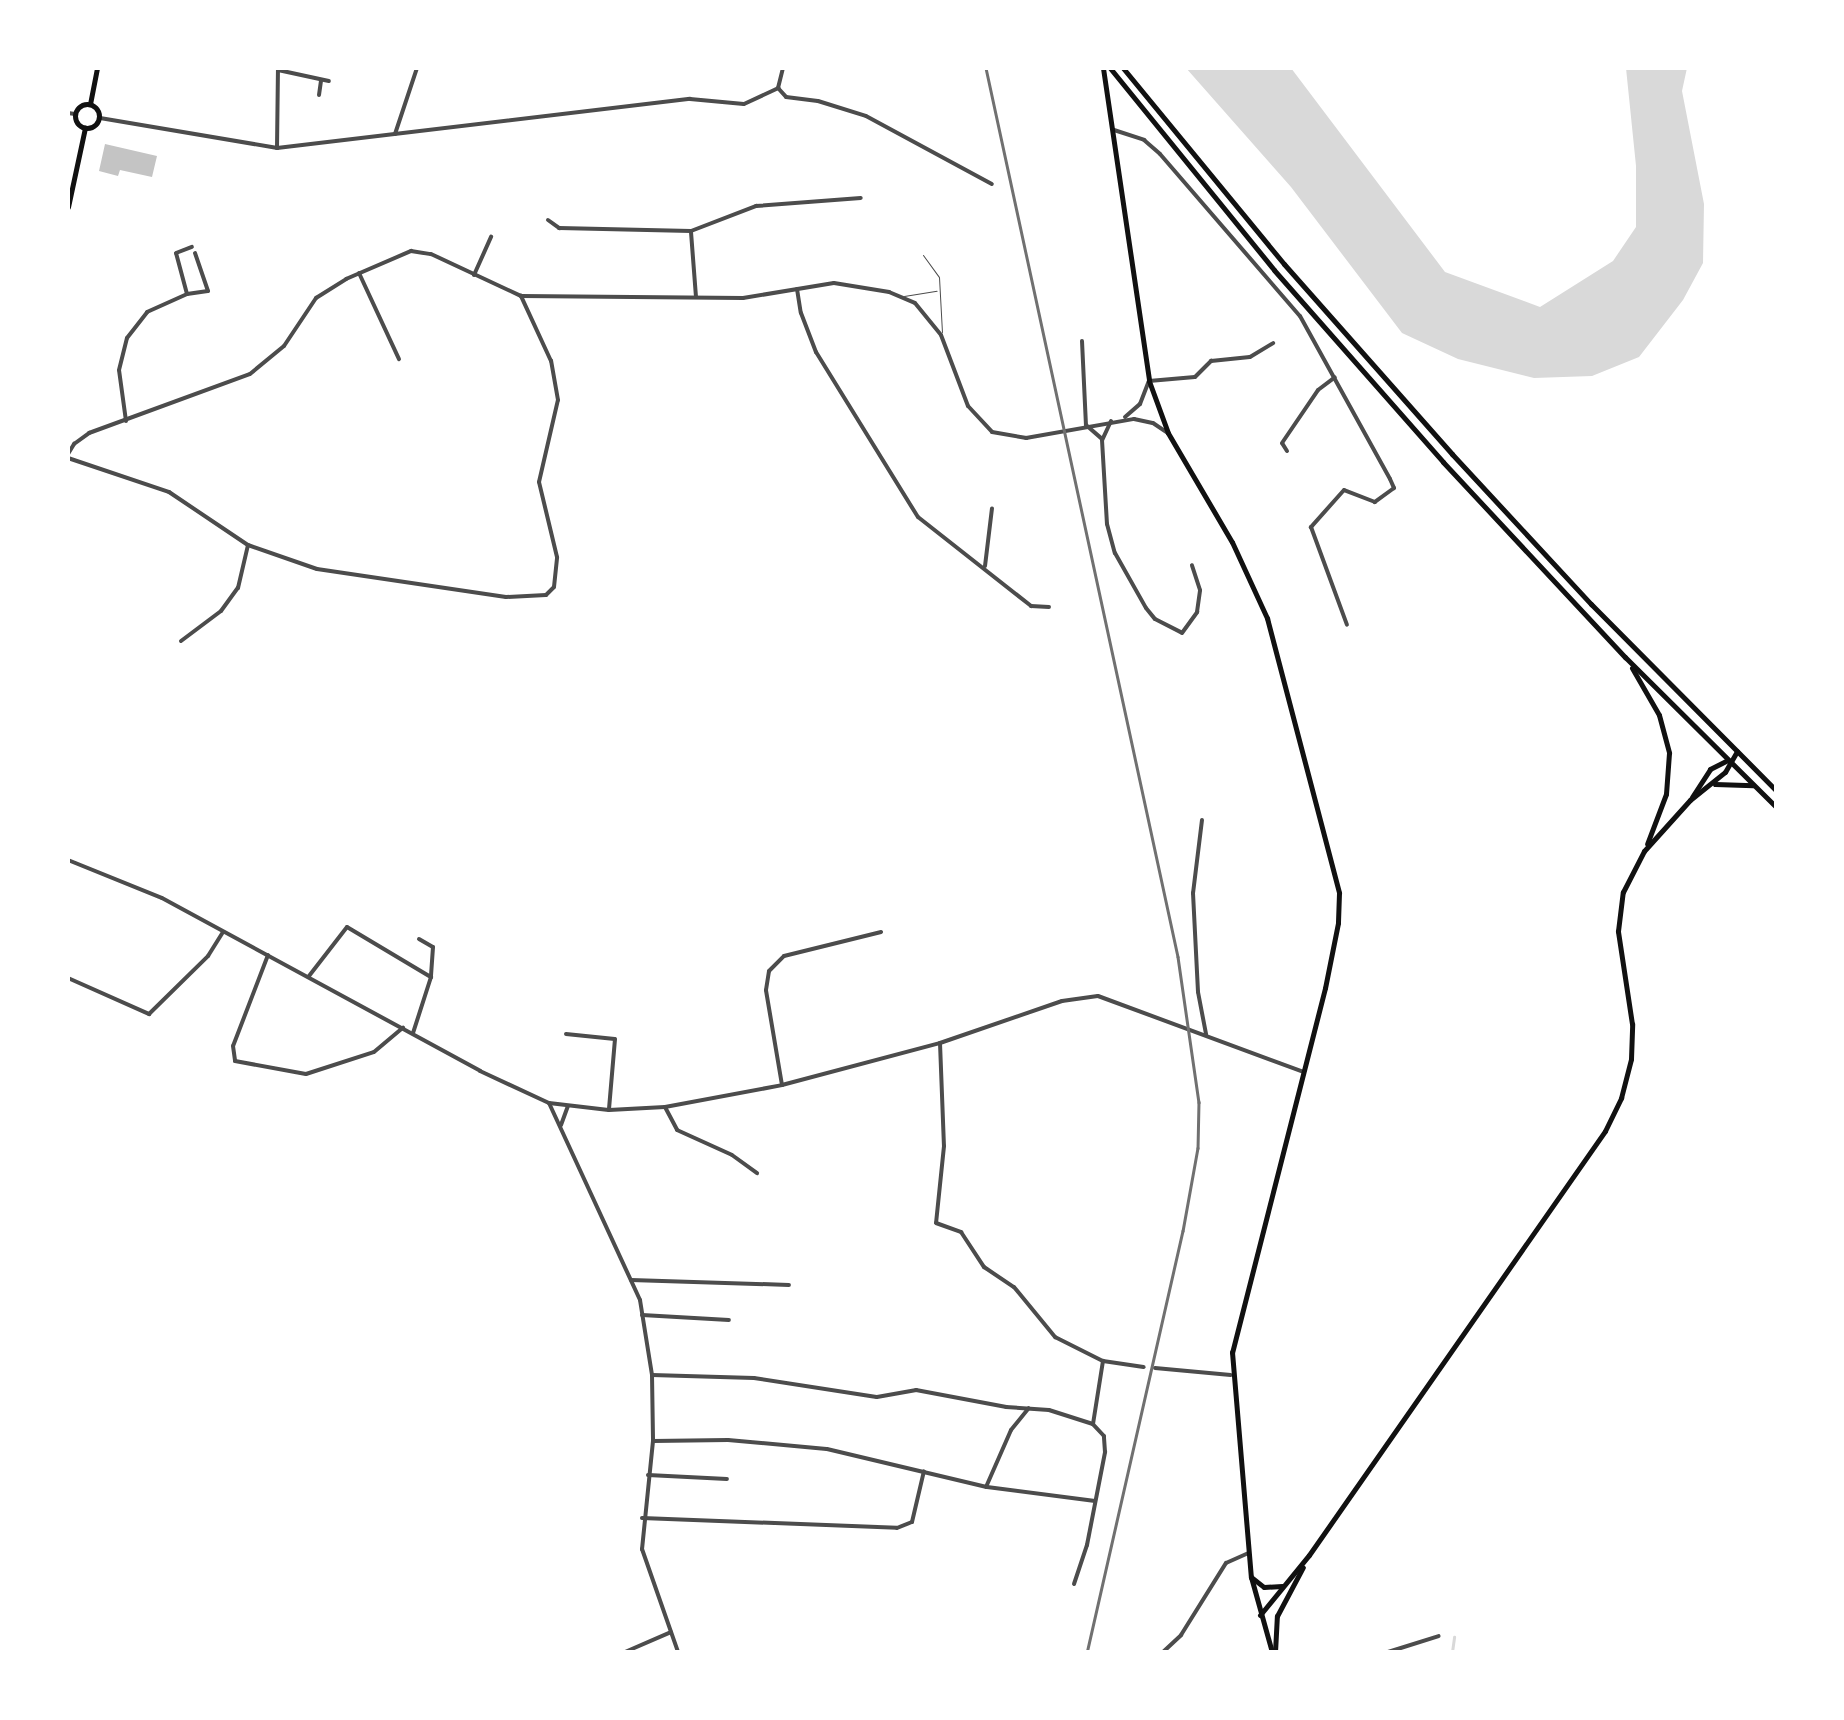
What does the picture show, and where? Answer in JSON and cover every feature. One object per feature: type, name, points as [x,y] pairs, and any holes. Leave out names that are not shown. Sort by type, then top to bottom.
[{"type":"main road","points":[[85,128],[96,125],[100,118],[90,104],[97,68]]},
{"type":"main road","points":[[1106,68],[1110,129],[1149,381],[1168,433],[1244,564],[1268,618],[1284,692],[1339,893],[1338,923],[1304,1072],[1235,1336],[1231,1374],[1251,1576],[1274,1652]]},
{"type":"main road","points":[[1106,68],[1428,446],[1625,657],[1776,808]]},
{"type":"main road","points":[[1123,68],[1257,232],[1452,454],[1776,790]]},
{"type":"main road","points":[[85,128],[71,113],[90,104]]},
{"type":"main road","points":[[68,208],[85,128]]},
{"type":"main road","points":[[1274,1652],[1278,1612],[1310,1555],[1592,1150],[1627,1079],[1632,1040],[1618,916],[1629,876],[1644,851],[1666,794],[1668,753],[1652,699],[1625,657]]},
{"type":"main road","points":[[1644,851],[1690,800],[1710,769],[1737,752]]},
{"type":"main road","points":[[1690,800],[1726,772],[1729,760]]},
{"type":"main road","points":[[1712,784],[1742,782],[1755,786]]},
{"type":"main road","points":[[1260,1615],[1310,1555]]},
{"type":"main road","points":[[1251,1576],[1268,1588],[1284,1584]]},
{"type":"main road","points":[[1260,1615],[1278,1612]]},
{"type":"street","points":[[395,136],[417,68]]},
{"type":"street","points":[[782,68],[778,88],[786,98],[818,101],[866,116],[992,184]]},
{"type":"street","points":[[277,148],[278,69],[329,81]]},
{"type":"street","points":[[319,95],[321,80]]},
{"type":"street","points":[[100,118],[277,148],[690,99],[744,104],[778,88]]},
{"type":"street","points":[[1110,129],[1144,140],[1160,154],[1300,316],[1394,488],[1375,502],[1344,490],[1311,527],[1346,625]]},
{"type":"street","points":[[548,220],[560,228],[692,231],[756,206],[861,198]]},
{"type":"street","points":[[692,231],[696,297]]},
{"type":"street","points":[[474,275],[491,238]]},
{"type":"street","points":[[187,294],[176,252],[192,246]]},
{"type":"street","points":[[521,296],[552,361],[558,400],[540,482],[542,505],[556,546],[550,592],[506,597],[342,574],[248,545],[170,492],[68,456],[79,438],[250,374],[284,346],[316,298],[359,273],[412,251],[430,254],[521,296],[743,298],[834,284],[902,296],[915,303],[941,335],[968,406],[979,423],[1006,438],[1040,436],[1121,418],[1140,404],[1149,381],[1195,377],[1211,361],[1250,357],[1273,343]]},
{"type":"street","points":[[126,421],[119,370],[127,338],[147,312],[187,294],[208,291],[195,253]]},
{"type":"street","points":[[359,273],[399,359]]},
{"type":"street","points":[[798,289],[800,312],[816,352],[901,493],[938,537],[985,566],[1031,606],[1049,607]]},
{"type":"street","points":[[1082,341],[1086,425],[1102,440]]},
{"type":"street","points":[[1287,451],[1282,444],[1318,390],[1334,377]]},
{"type":"street","points":[[1121,418],[1144,420],[1168,433]]},
{"type":"street","points":[[1111,421],[1102,440],[1106,524],[1115,553],[1154,619],[1182,633],[1197,612],[1200,590],[1192,565]]},
{"type":"street","points":[[985,566],[992,544],[992,508]]},
{"type":"street","points":[[181,641],[221,611],[238,588],[248,545]]},
{"type":"street","points":[[1202,820],[1193,892],[1198,992],[1206,1034]]},
{"type":"street","points":[[68,860],[162,898],[549,1103],[610,1110],[665,1107],[782,1085],[940,1043],[1062,1002],[1098,996],[1304,1072]]},
{"type":"street","points":[[309,976],[343,926],[431,977]]},
{"type":"street","points":[[68,978],[149,1014],[208,956],[224,930]]},
{"type":"street","points":[[782,1085],[766,990],[769,971],[784,956],[881,932]]},
{"type":"street","points":[[413,1033],[431,977],[432,947],[419,939]]},
{"type":"street","points":[[268,955],[233,1046],[235,1061],[306,1074],[374,1052],[403,1028]]},
{"type":"street","points":[[566,1034],[615,1039],[610,1110]]},
{"type":"street","points":[[940,1043],[944,1146],[936,1223],[961,1232],[984,1267],[1014,1287],[1055,1337],[1103,1361],[1144,1367]]},
{"type":"street","points":[[549,1103],[631,1280],[642,1314],[652,1375],[653,1440],[642,1518],[642,1549],[678,1652]]},
{"type":"street","points":[[562,1125],[568,1104]]},
{"type":"street","points":[[665,1107],[678,1130],[758,1172]]},
{"type":"street","points":[[631,1280],[789,1285]]},
{"type":"street","points":[[642,1314],[729,1320]]},
{"type":"street","points":[[1094,1424],[1103,1361]]},
{"type":"street","points":[[1155,1368],[1231,1374]]},
{"type":"street","points":[[652,1375],[754,1378],[877,1397],[916,1390],[1067,1413],[1094,1424],[1104,1436],[1105,1452],[1088,1545],[1074,1584]]},
{"type":"street","points":[[986,1487],[1011,1430],[1029,1408]]},
{"type":"street","points":[[653,1440],[728,1440],[827,1449],[986,1487],[1095,1501]]},
{"type":"street","points":[[642,1518],[897,1528],[912,1522],[924,1471]]},
{"type":"street","points":[[648,1474],[727,1479]]},
{"type":"street","points":[[1163,1652],[1181,1634],[1226,1563],[1248,1553]]},
{"type":"street","points":[[625,1652],[672,1631]]},
{"type":"street","points":[[1388,1652],[1438,1636]]},
{"type":"lane","points":[[922,256],[939,277],[941,335]]},
{"type":"lane","points":[[902,296],[940,290]]},
{"type":"shaded area","points":[[1186,68],[1291,68],[1445,272],[1540,307],[1613,261],[1636,227],[1636,166],[1626,68],[1687,68],[1682,91],[1704,204],[1703,263],[1683,300],[1639,357],[1592,376],[1534,378],[1458,359],[1402,333],[1291,187]]},
{"type":"building","points":[[105,144],[157,156],[152,177],[120,170],[118,176],[99,171]]},
{"type":"waterway","points":[[1452,1652],[1454,1637]]},
{"type":"railway","points":[[986,68],[1178,957],[1199,1102],[1198,1148],[1183,1231],[1087,1652]]}]
